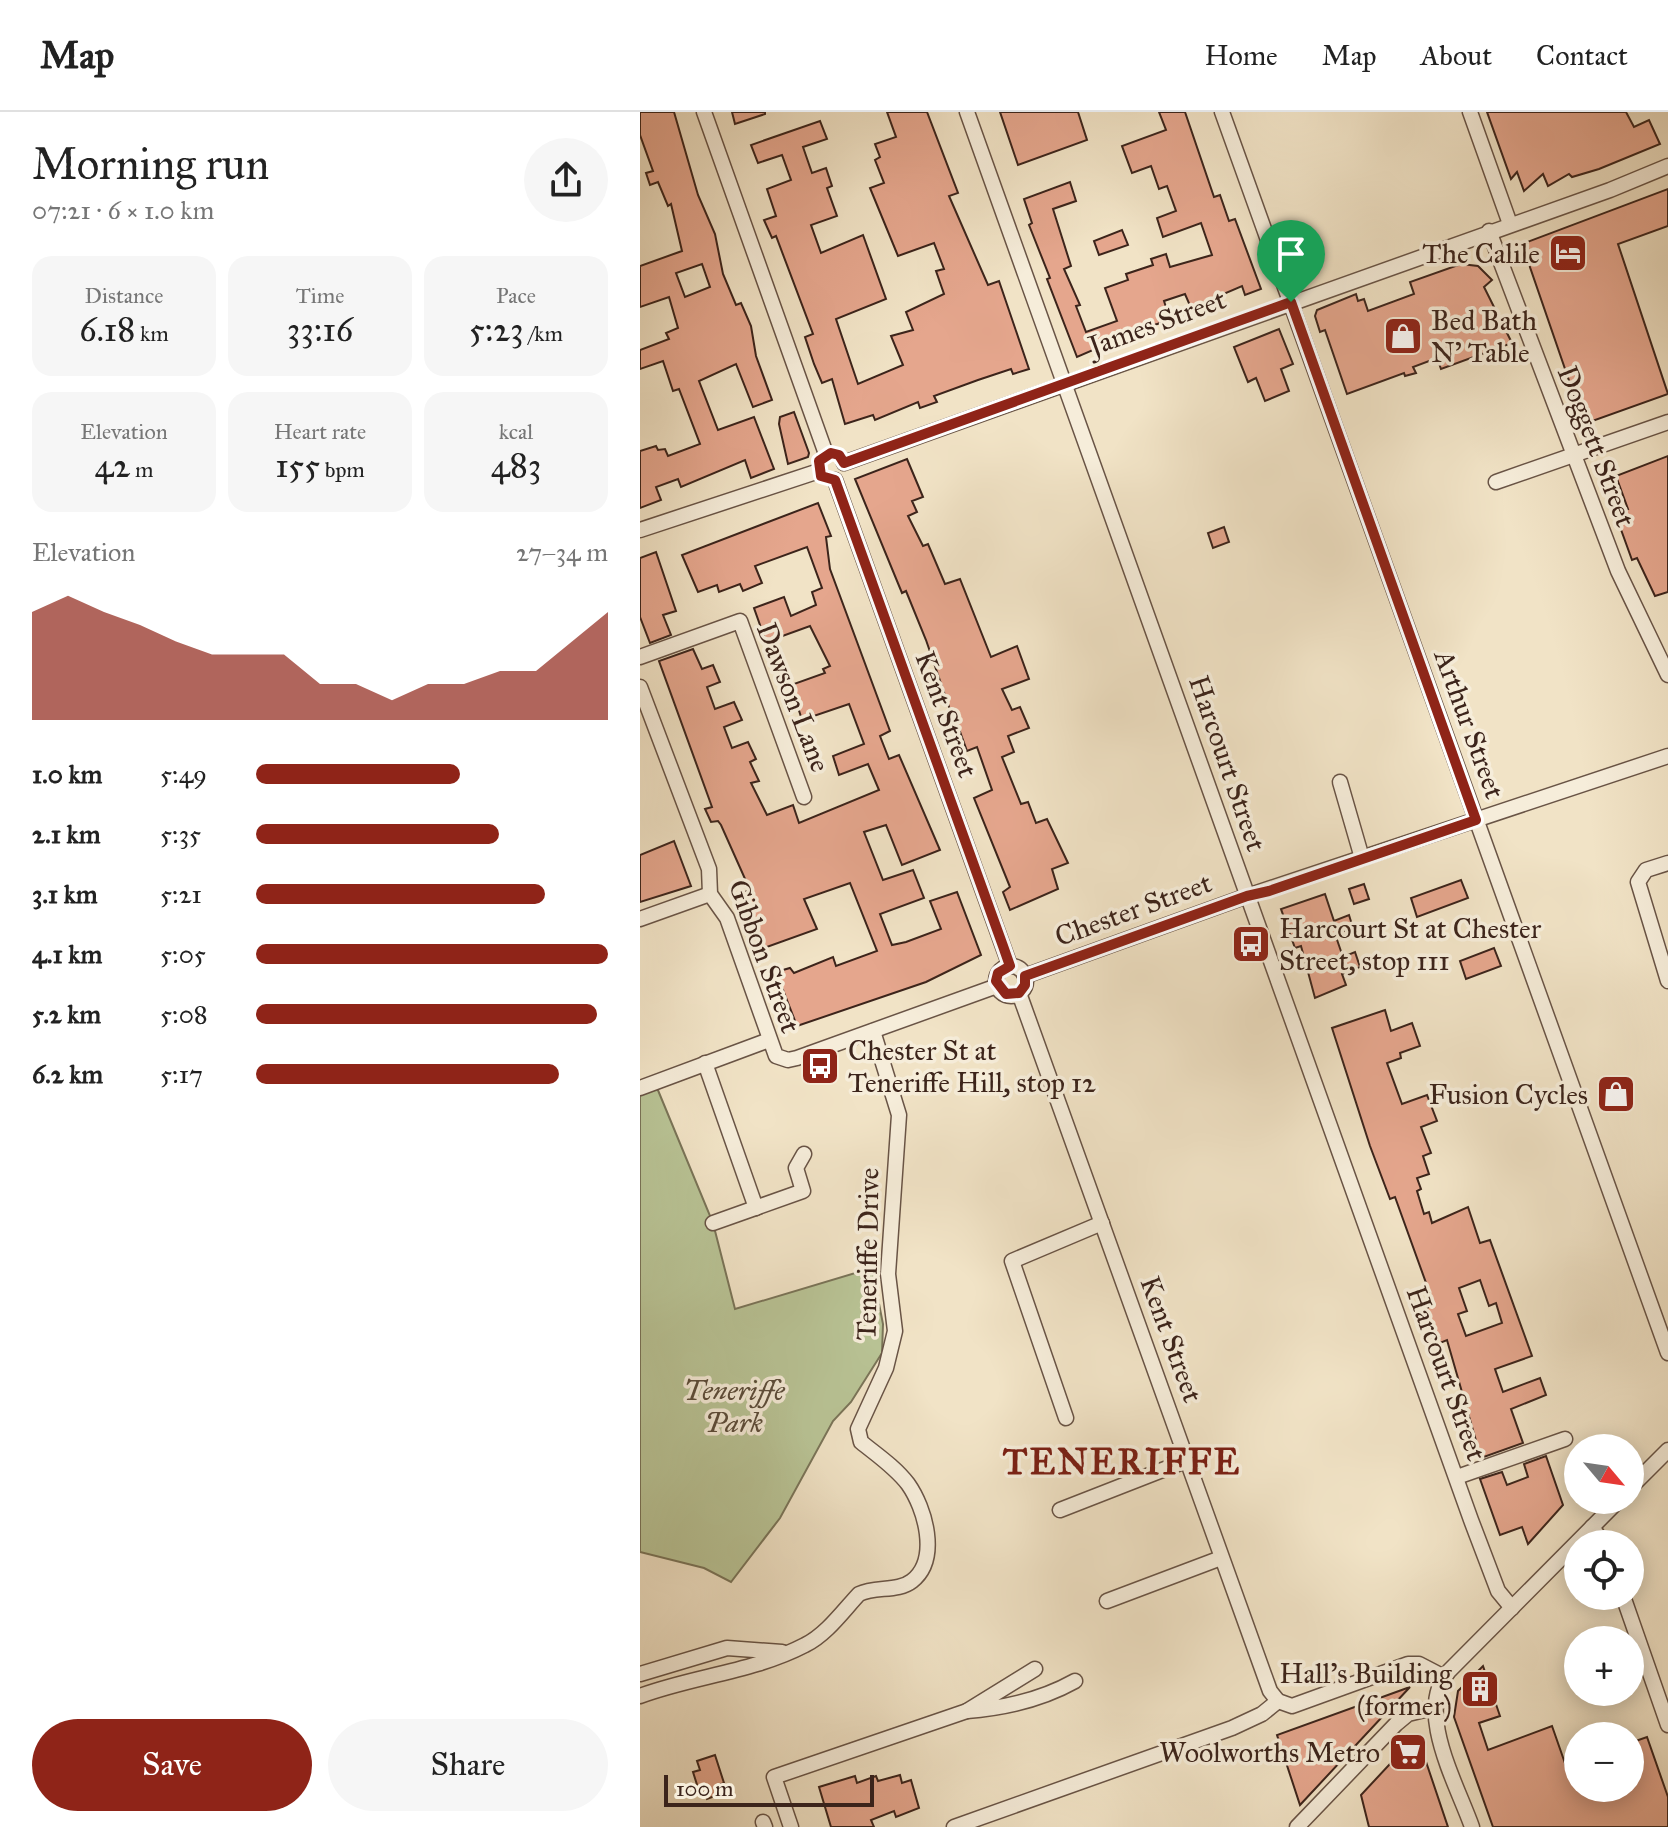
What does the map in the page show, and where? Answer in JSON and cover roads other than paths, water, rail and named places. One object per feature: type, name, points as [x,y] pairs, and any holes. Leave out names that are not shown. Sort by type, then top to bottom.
[{"type":"street","points":[[704,112],[826,454]]},
{"type":"street","name":"Harcourt Street","points":[[967,112],[1498,1591],[1512,1608]]},
{"type":"street","name":"Arthur Street","points":[[1222,112],[1668,1353]]},
{"type":"street","points":[[1470,112],[1510,224]]},
{"type":"street","name":"James Street","points":[[844,463],[1668,166]]},
{"type":"street","name":"Doggett Street","points":[[1489,231],[1618,571],[1668,675]]},
{"type":"street","points":[[1496,482],[1668,422]]},
{"type":"street","points":[[835,453],[844,463],[843,473],[835,480],[825,479],[819,471],[819,461],[826,454],[835,453]]},
{"type":"street","points":[[640,530],[819,471]]},
{"type":"street","name":"Kent Street","points":[[835,480],[1010,966]]},
{"type":"street","name":"Dawson Lane","points":[[640,657],[740,621],[804,797]]},
{"type":"street","name":"Gibbon Street","points":[[640,687],[709,869],[710,894],[727,918],[769,1040],[781,1059],[797,1058],[873,1031]]},
{"type":"street","name":"Chester Street","points":[[1025,976],[1247,896],[1668,756]]},
{"type":"street","points":[[1340,782],[1362,858]]},
{"type":"street","points":[[1668,863],[1646,870],[1638,882],[1668,981]]},
{"type":"street","points":[[640,919],[710,894]]},
{"type":"street","points":[[1010,966],[1019,968],[1025,976],[1025,985],[1019,993],[1006,994],[997,986],[998,973],[1010,966]]},
{"type":"street","points":[[873,1031],[997,986]]},
{"type":"street","name":"Kent Street","points":[[1019,993],[1221,1558],[1270,1691],[1278,1701]]},
{"type":"street","name":"Teneriffe Drive","points":[[787,1653],[807,1645],[859,1594],[907,1585],[916,1579],[929,1547],[913,1491],[858,1436],[862,1418],[893,1348],[895,1331],[888,1274],[899,1115],[873,1031]]},
{"type":"street","points":[[640,1088],[769,1040]]},
{"type":"street","points":[[705,1063],[756,1208]]},
{"type":"street","points":[[713,1223],[803,1191],[796,1168],[804,1154]]},
{"type":"street","points":[[1066,1418],[1012,1261],[1102,1223]]},
{"type":"street","points":[[1457,1477],[1564,1439]]},
{"type":"street","points":[[1644,1474],[1668,1450]]},
{"type":"street","points":[[1060,1510],[1188,1460]]},
{"type":"street","points":[[1472,1827],[1433,1708],[1444,1677],[1605,1514]]},
{"type":"street","points":[[1107,1601],[1221,1558]]},
{"type":"street","points":[[1628,1610],[1668,1725]]},
{"type":"street","points":[[640,1674],[727,1648],[787,1653]]},
{"type":"street","points":[[640,1696],[685,1680],[758,1665],[787,1653]]},
{"type":"street","points":[[954,1827],[1232,1728],[1262,1714],[1278,1701],[1292,1706],[1301,1704],[1408,1664],[1419,1664],[1444,1677]]},
{"type":"street","points":[[791,1827],[774,1777],[967,1711],[1035,1669]]},
{"type":"street","points":[[967,1711],[1010,1707],[1057,1692],[1075,1681]]},
{"type":"street","points":[[1297,1827],[1396,1724],[1408,1714],[1433,1708]]},
{"type":"place","name":"The Calile","points":[[1568,253]]},
{"type":"place","name":"Bed Bath N' Table","points":[[1403,336]]},
{"type":"place","name":"Harcourt St at Chester Street, stop 111","points":[[1251,944]]},
{"type":"place","name":"Chester St at Teneriffe Hill, stop 12","points":[[820,1066]]},
{"type":"place","name":"Fusion Cycles","points":[[1616,1094]]},
{"type":"place","name":"Hall's Building (former)","points":[[1480,1689]]},
{"type":"place","name":"Woolworths Metro","points":[[1408,1752]]},
{"type":"district","name":"TENERIFFE","points":[[1122,1461]]},
{"type":"park label","name":"Teneriffe Park","points":[[734,1406]]}]
